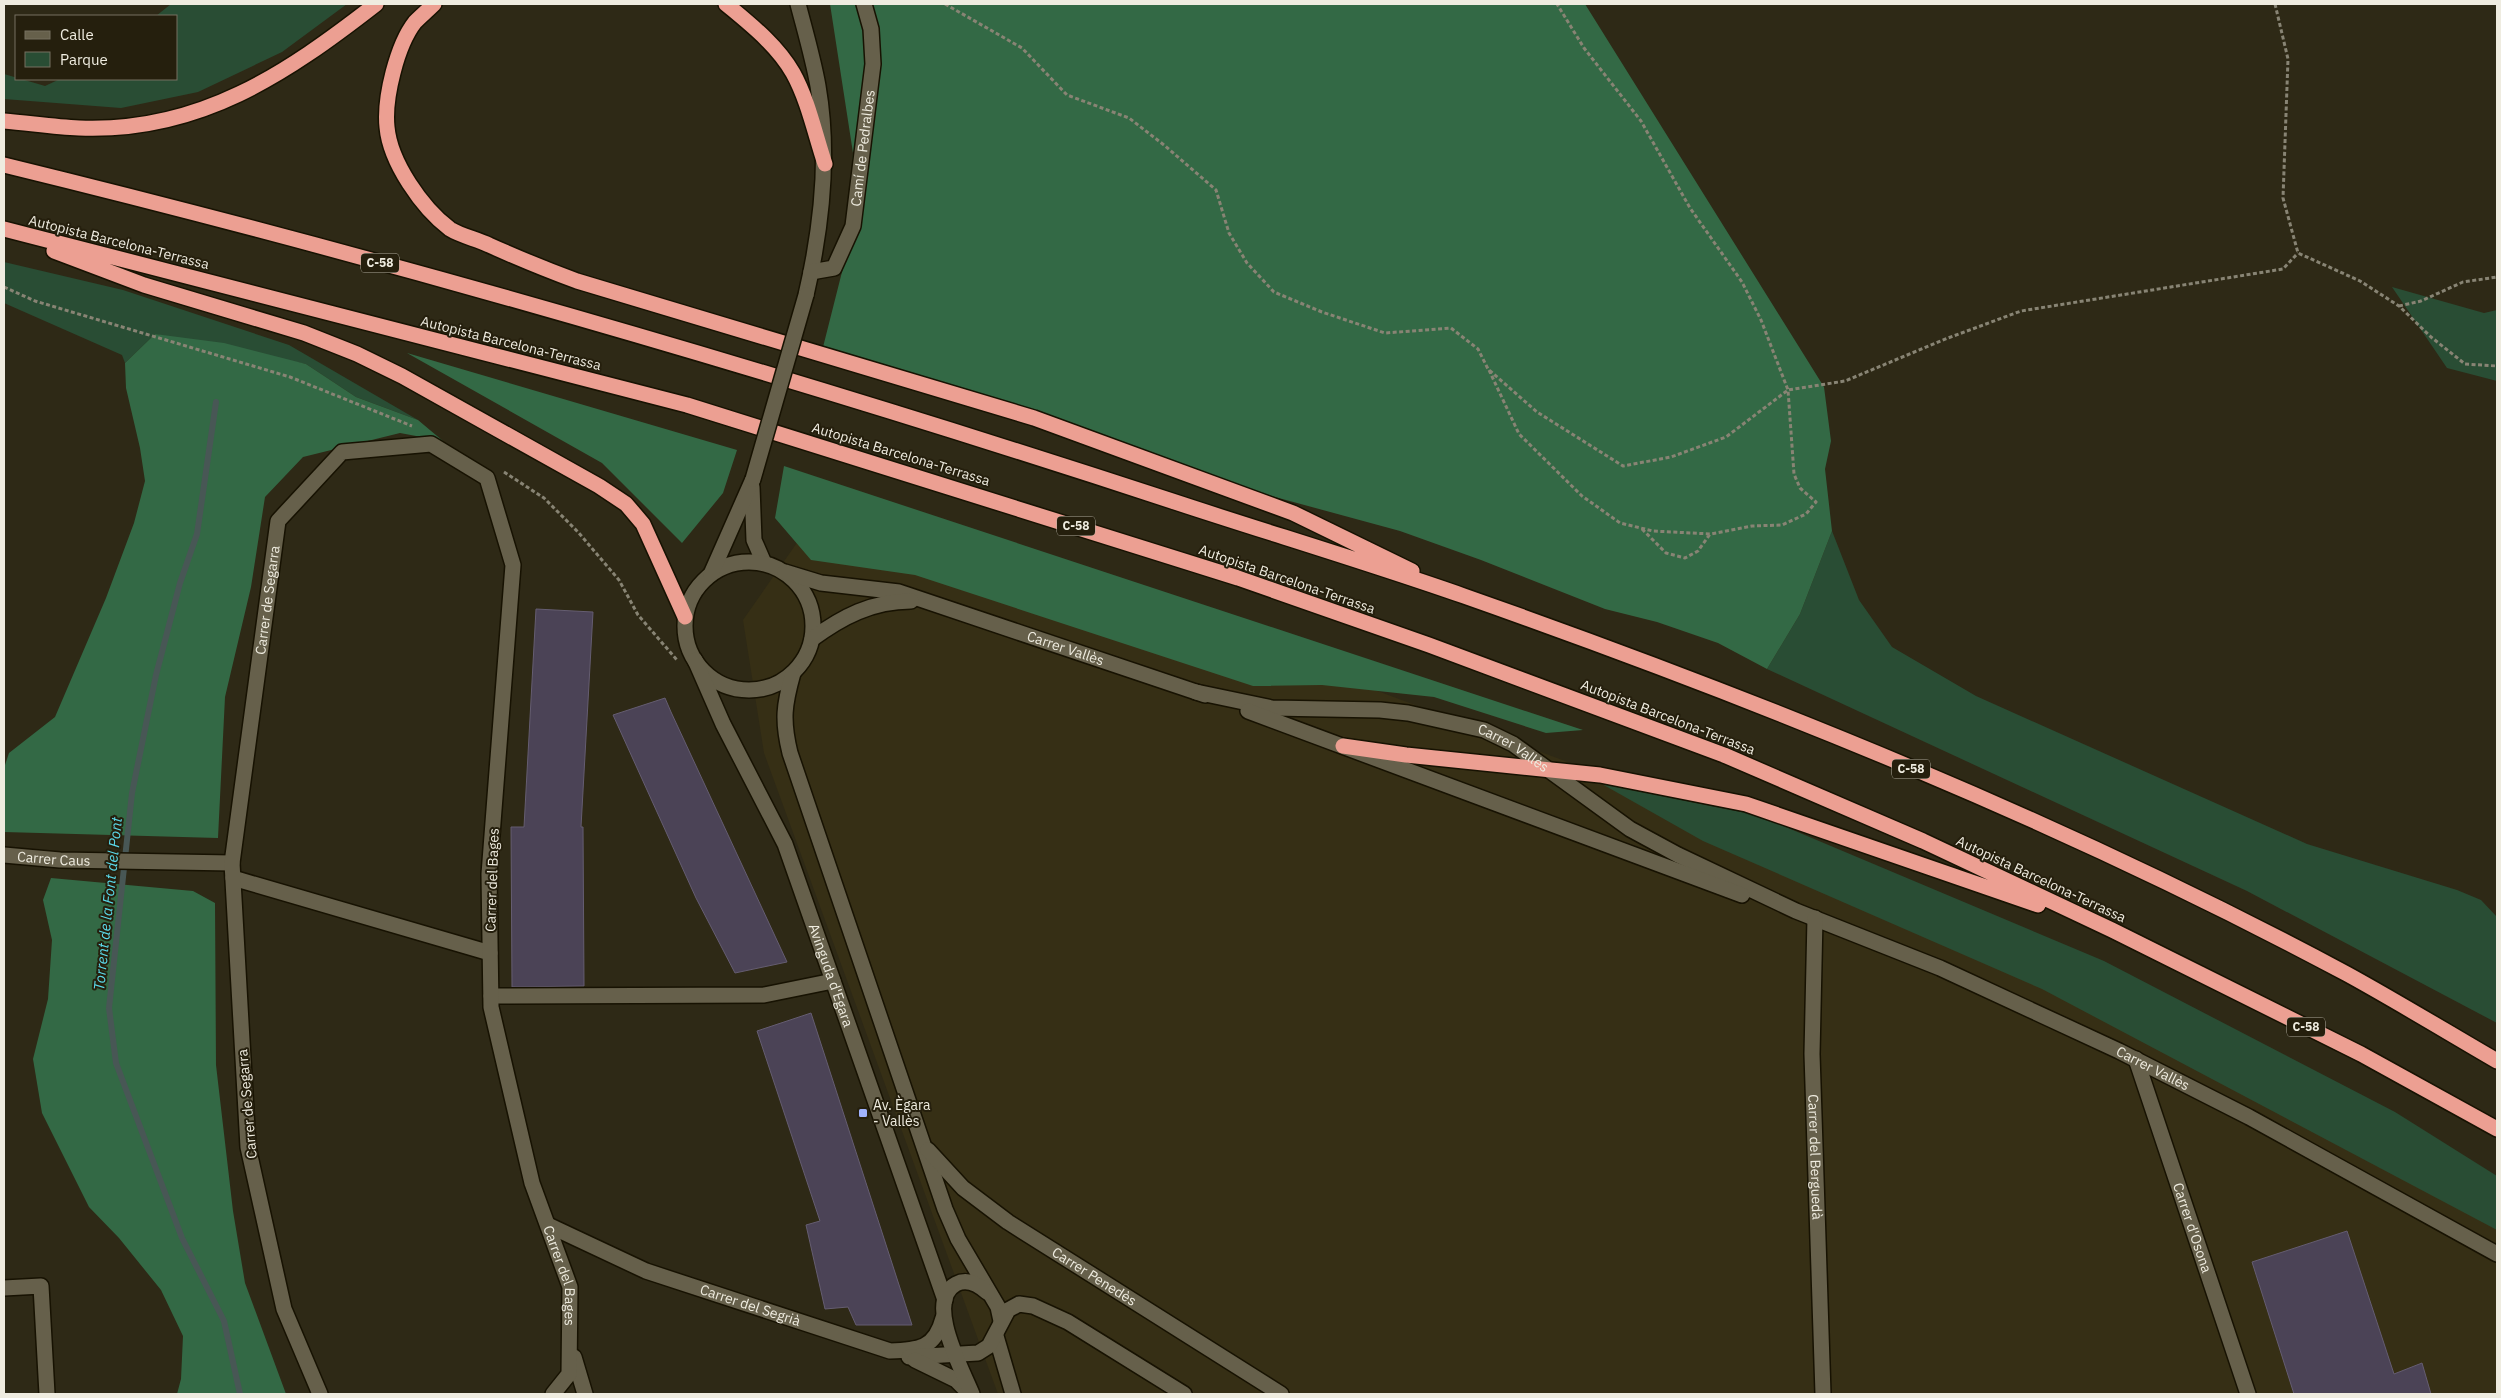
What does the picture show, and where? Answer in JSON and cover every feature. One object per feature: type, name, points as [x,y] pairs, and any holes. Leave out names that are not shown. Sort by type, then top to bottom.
[{"type":"highway","points":[[4,121],[80,128],[148,124],[200,112],[246,91],[292,66],[376,4]]},
{"type":"highway","points":[[434,4],[415,22],[403,42],[395,63],[386,127],[394,155],[408,181],[426,206],[451,229],[515,258],[577,281],[1034,418],[1293,513],[1461,595]]},
{"type":"highway","points":[[726,4],[759,30],[792,72],[803,96],[825,164]]},
{"type":"highway","name":"C-58","points":[[4,165],[183,210],[754,369],[973,436],[1461,595],[1737,697],[1981,798],[2160,880],[2349,975],[2497,1061]]},
{"type":"highway","points":[[4,230],[144,285],[304,332],[358,354],[402,376],[599,486],[626,504],[644,524],[685,617]]},
{"type":"highway","name":"Autopista Barcelona-Terrassa","points":[[4,230],[687,404],[1238,578],[1429,645],[1724,755],[1923,841],[2112,930],[2362,1054],[2497,1129]]},
{"type":"highway","points":[[1344,746],[1406,755],[1549,769],[1635,780],[1746,804],[2112,930]]},
{"type":"street","points":[[711,574],[753,479],[806,295],[821,216],[825,164],[818,87],[798,4]]},
{"type":"street","name":"Camí de Pedralbes","points":[[811,272],[834,268],[853,226],[873,64],[871,29],[864,4]]},
{"type":"street","name":"Carrer de Segarra","points":[[320,1394],[284,1309],[248,1147],[232,863],[278,521],[342,452],[430,444]]},
{"type":"street","name":"Carrer del Bages","points":[[430,444],[487,478],[513,565],[489,874],[491,1007],[532,1183],[570,1287],[569,1374],[553,1394]]},
{"type":"street","points":[[753,479],[751,510],[754,540],[764,563]]},
{"type":"street","points":[[742,562],[764,563],[785,572],[794,580],[807,598],[813,617],[812,640],[806,655],[793,673],[769,686],[750,690],[728,686],[716,680],[695,660],[686,640],[685,617],[695,590],[711,574],[721,568],[742,562]]},
{"type":"street","name":"Carrer Vallès","points":[[785,572],[821,583],[892,591],[936,604],[1196,692],[1737,893],[1815,918],[1940,968],[2136,1060],[2249,1117],[2497,1254]]},
{"type":"street","name":"Carrer Vallès","points":[[812,640],[840,619],[875,606],[897,601],[917,601],[936,604]]},
{"type":"street","name":"Avinguda d'Egara","points":[[695,660],[723,724],[785,844],[945,1300],[943,1318],[946,1332],[959,1350],[971,1394]]},
{"type":"street","points":[[793,673],[784,706],[784,728],[790,752],[945,1209],[958,1239],[998,1307],[1001,1321]]},
{"type":"street","name":"Carrer Vallès","points":[[1196,692],[1272,708],[1380,710],[1434,717],[1484,730],[1513,744],[1630,829],[1678,855],[1796,911]]},
{"type":"street","name":"Carrer Caus","points":[[4,855],[60,860],[232,863]]},
{"type":"street","points":[[233,878],[490,953]]},
{"type":"street","name":"Carrer del Berguedà","points":[[1815,918],[1812,1054],[1826,1393]]},
{"type":"street","points":[[491,996],[764,995],[833,981]]},
{"type":"street","name":"Carrer d'Osona","points":[[2136,1060],[2248,1394]]},
{"type":"street","name":"Carrer Penedès","points":[[922,1142],[936,1162],[963,1188],[1008,1222],[1281,1394]]},
{"type":"street","name":"Carrer del Segrià","points":[[548,1225],[646,1271],[890,1351],[911,1350],[927,1346],[941,1327],[943,1318]]},
{"type":"street","points":[[945,1300],[947,1292],[952,1286],[964,1282],[981,1286],[990,1294]]},
{"type":"street","points":[[4,1288],[41,1286],[47,1394]]},
{"type":"street","points":[[909,1358],[959,1350],[978,1353],[989,1346],[996,1336],[1001,1321],[1008,1310],[1019,1304],[1043,1310],[1068,1322],[1184,1394]]},
{"type":"street","points":[[996,1336],[1001,1360],[1013,1394]]},
{"type":"street","name":"Carrer del Bages","points":[[569,1341],[585,1394]]},
{"type":"street","points":[[890,1351],[938,1369],[956,1380],[971,1394]]},
{"type":"path","points":[[945,4],[1022,48],[1067,95],[1129,118],[1164,145],[1216,190],[1229,233],[1247,263],[1274,292],[1322,312],[1385,333],[1451,328],[1478,350],[1519,434],[1582,496],[1620,522],[1653,531],[1710,534],[1752,526],[1782,525],[1806,514],[1816,502],[1800,488],[1794,474],[1788,390],[1761,320],[1742,282],[1690,208],[1641,121],[1584,48],[1557,4]]},
{"type":"path","points":[[2275,4],[2288,59],[2283,198],[2298,253]]},
{"type":"path","points":[[1488,369],[1536,412],[1623,466],[1671,457],[1726,437],[1788,390],[1845,381],[1948,338],[2020,311],[2283,270],[2298,253]]},
{"type":"path","points":[[2298,253],[2360,281],[2399,306],[2431,337],[2465,364],[2497,366]]},
{"type":"path","points":[[2399,306],[2421,301],[2463,282],[2497,278]]},
{"type":"path","points":[[4,287],[35,301],[290,377],[414,427]]},
{"type":"path","points":[[497,467],[544,498],[578,532],[619,580],[638,614],[653,634],[679,662]]},
{"type":"path","points":[[1641,528],[1666,554],[1685,558],[1698,551],[1710,534]]},
{"type":"shaded area","points":[[801,537],[1308,665],[1849,867],[2497,1191],[2497,1394],[998,1394],[764,753],[743,620]]},
{"type":"green space","points":[[171,4],[347,4],[282,52],[198,92],[121,108],[4,99],[4,74],[15,77],[15,80],[24,80],[45,86],[58,80],[178,80],[178,15],[157,15]]},
{"type":"green space","points":[[830,4],[1585,4],[1824,387],[1831,441],[1825,469],[1832,531],[1800,614],[1767,669],[1718,643],[1657,622],[1605,609],[1481,560],[1400,531],[1275,497],[1131,451],[820,359],[845,260],[853,153]]},
{"type":"green space","points":[[4,262],[123,290],[289,345],[418,420],[356,397],[306,364],[155,334],[125,363],[122,355],[4,303]]},
{"type":"green space","points":[[2392,287],[2484,313],[2497,310],[2497,381],[2447,368]]},
{"type":"green space","points":[[155,334],[224,343],[306,364],[356,397],[418,420],[443,441],[400,433],[303,457],[265,497],[251,587],[225,697],[218,838],[4,832],[4,768],[9,753],[55,717],[106,598],[134,523],[145,481],[140,448],[126,388],[125,363]]},
{"type":"green space","points":[[407,353],[737,450],[723,493],[682,543],[602,463]]},
{"type":"green space","points":[[784,466],[1583,730],[1546,733],[1434,697],[1322,685],[1253,686],[915,575],[811,560],[775,518]]},
{"type":"green space","points":[[1832,531],[1859,600],[1892,647],[1976,696],[2307,844],[2457,890],[2481,900],[2497,917],[2497,1023],[2247,891],[1767,669],[1800,614]]},
{"type":"green space","points":[[1602,784],[1757,815],[2104,961],[2395,1112],[2497,1176],[2497,1230],[2042,989],[1703,841]]},
{"type":"green space","points":[[51,878],[193,891],[215,903],[216,1065],[233,1211],[245,1283],[286,1394],[177,1394],[181,1379],[183,1336],[161,1290],[119,1238],[89,1207],[42,1113],[33,1059],[48,999],[52,940],[43,900]]},
{"type":"building","points":[[536,609],[593,612],[581,827],[583,827],[584,986],[512,987],[511,827],[524,827]]},
{"type":"building","points":[[665,698],[787,962],[735,973],[696,898],[613,715]]},
{"type":"building","points":[[811,1013],[912,1325],[856,1325],[848,1307],[825,1309],[806,1225],[820,1221],[757,1031]]},
{"type":"building","points":[[2347,1231],[2394,1374],[2422,1363],[2431,1394],[2294,1394],[2252,1262]]},
{"type":"waterway","name":"Torrent de la Font del Pont","points":[[216,402],[197,534],[180,583],[156,675],[132,793],[109,1008],[116,1063],[182,1238],[224,1321],[240,1394]]},
{"type":"place","name":"Av. Ègara - Vallès","points":[[863,1113]]}]
